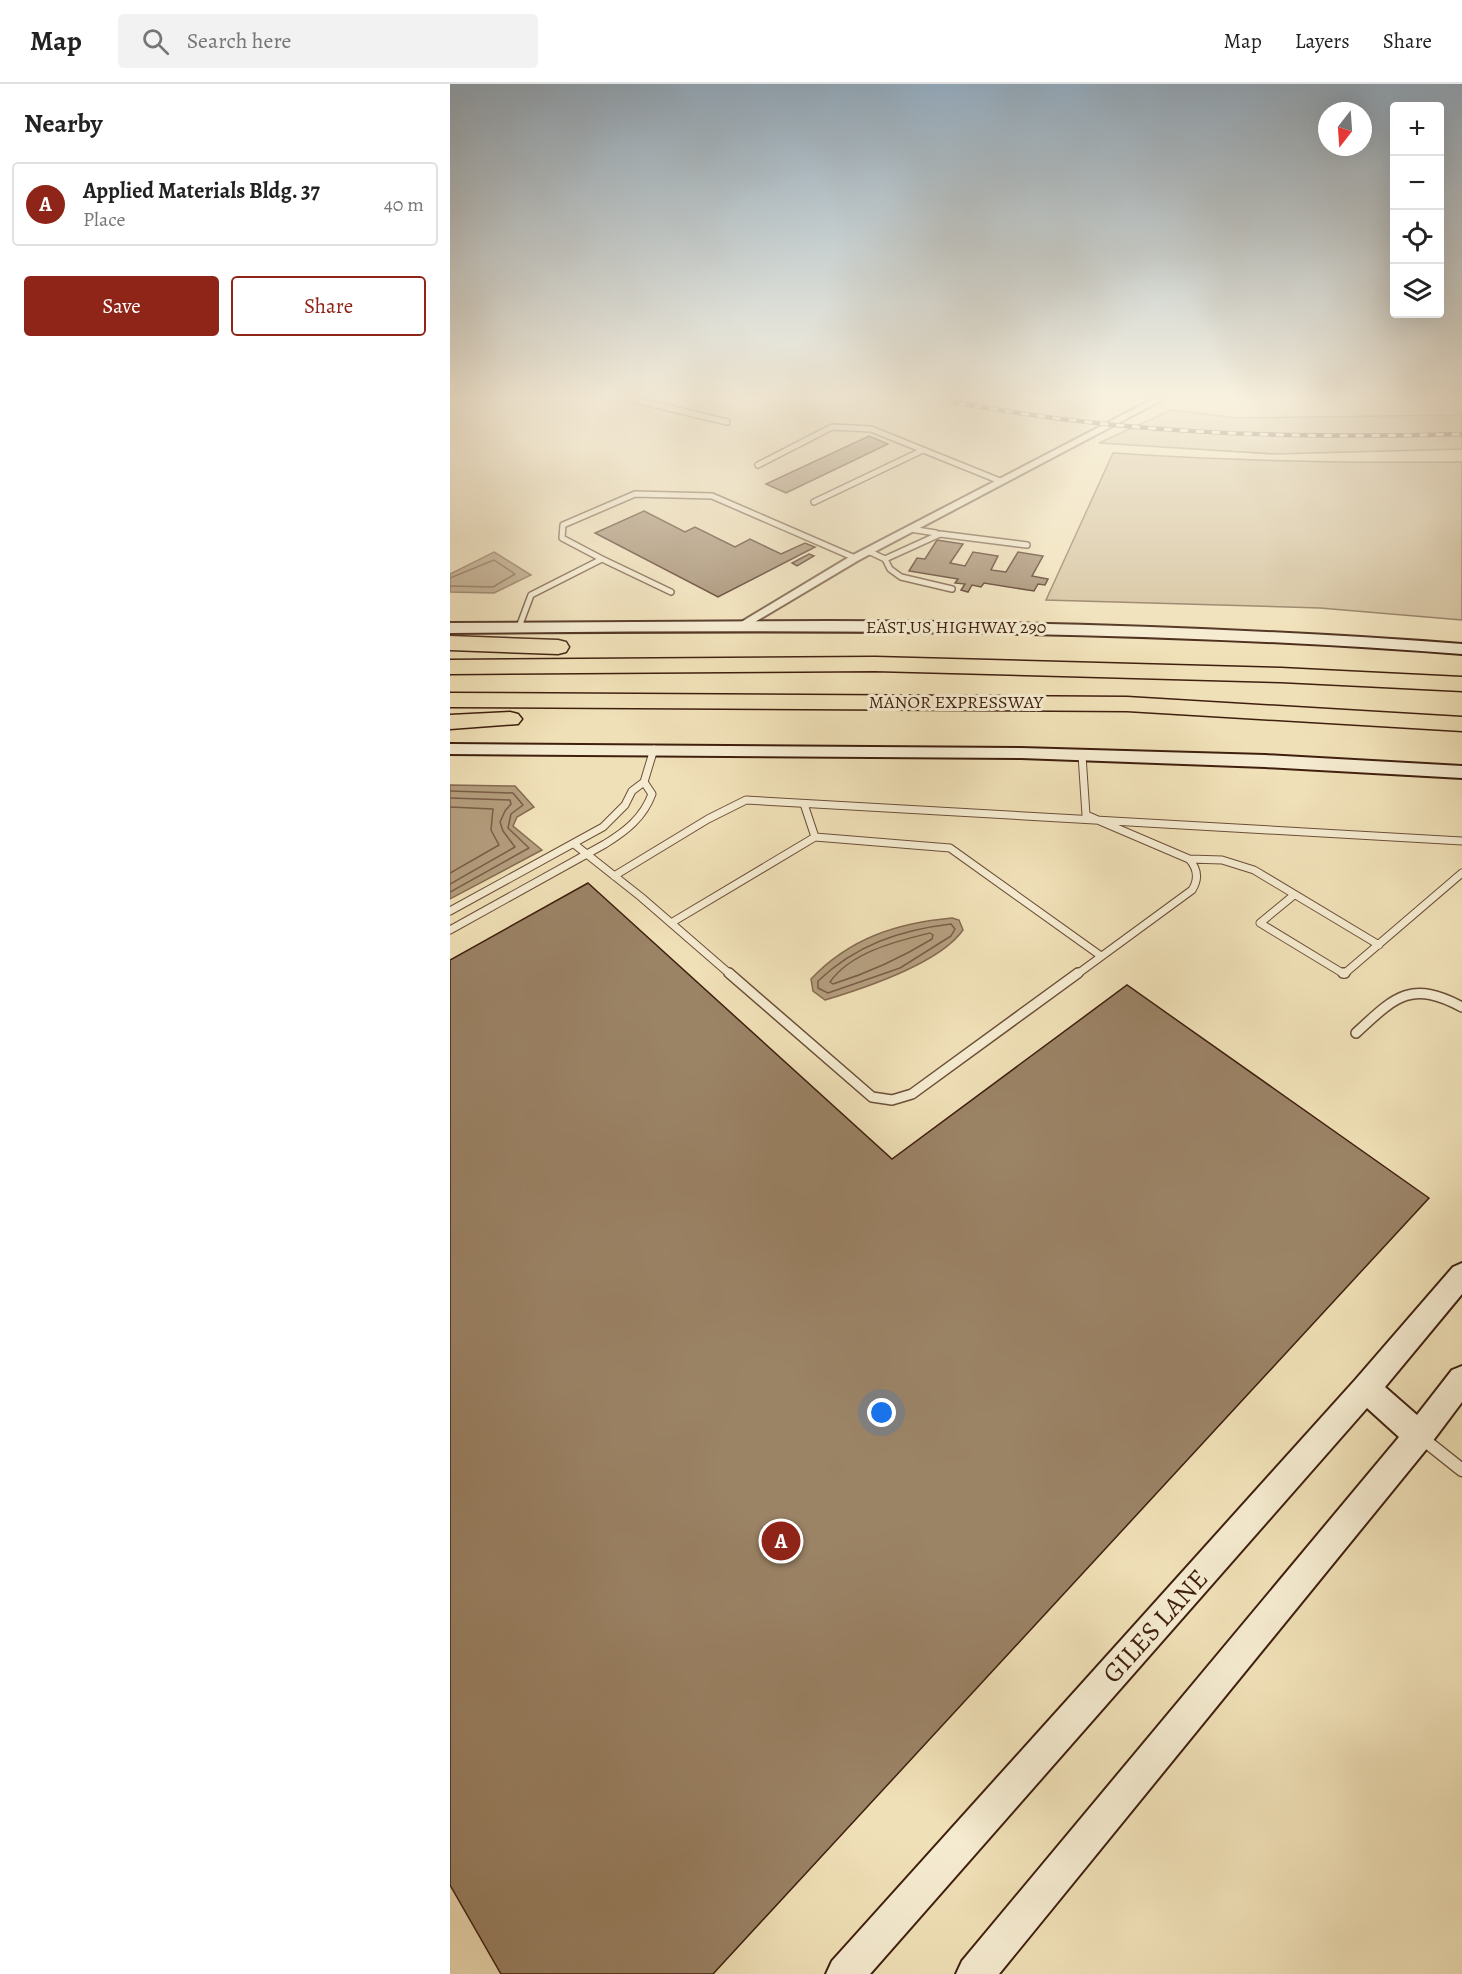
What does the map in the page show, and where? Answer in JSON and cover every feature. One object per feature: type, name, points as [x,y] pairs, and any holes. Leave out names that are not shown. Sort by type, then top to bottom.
[{"type":"highway","points":[[450,643],[608,649],[875,664]]},
{"type":"highway","name":"MANOR EXPRESSWAY","points":[[450,666],[875,664],[1281,675],[1462,684]]},
{"type":"highway","name":"MANOR EXPRESSWAY","points":[[450,700],[841,703],[1032,701],[1127,704],[1462,724]]},
{"type":"highway","points":[[450,722],[841,703]]},
{"type":"main road","name":"EAST US HIGHWAY 290","points":[[450,628],[950,626],[1151,630],[1380,642],[1462,649]]},
{"type":"main road","points":[[450,749],[654,749],[1082,755],[1462,772]]},
{"type":"main road","name":"GILES LANE","points":[[845,1974],[1366,1388],[1462,1275]]},
{"type":"main road","points":[[975,1974],[1419,1436],[1462,1379]]},
{"type":"main road","points":[[1366,1388],[1419,1436]]},
{"type":"street","points":[[739,627],[855,558],[986,488]]},
{"type":"lane","points":[[814,502],[843,488]]},
{"type":"lane","points":[[671,592],[562,538],[563,525],[635,494],[712,496],[855,558]]},
{"type":"lane","points":[[910,529],[1027,545]]},
{"type":"lane","points":[[885,559],[940,534]]},
{"type":"lane","points":[[868,551],[885,559],[891,569],[901,577],[952,589]]},
{"type":"lane","points":[[519,627],[531,595],[602,559]]},
{"type":"lane","points":[[450,911],[603,827],[615,817],[632,791],[644,782],[654,749]]},
{"type":"lane","points":[[1082,755],[1084,812],[1096,821],[1188,859],[1234,861],[1254,870],[1379,945]]},
{"type":"lane","points":[[450,930],[620,835],[638,821],[650,804],[652,794],[644,782]]},
{"type":"lane","points":[[614,876],[746,800],[1462,841]]},
{"type":"lane","points":[[804,804],[815,837]]},
{"type":"lane","points":[[671,923],[815,837],[951,848],[1101,956]]},
{"type":"lane","points":[[574,844],[671,923],[872,1097],[883,1101],[902,1099],[912,1094],[1192,890],[1197,882],[1197,870],[1188,859]]},
{"type":"lane","points":[[1294,895],[1260,923],[1344,974],[1462,873]]},
{"type":"lane","points":[[1356,1033],[1403,995],[1419,993],[1448,1000],[1462,1007]]},
{"type":"lane","points":[[1419,1436],[1462,1470]]},
{"type":"shaded area","points":[[1097,488],[1462,488],[1462,620],[1320,608],[1046,600]]},
{"type":"water","points":[[494,552],[531,575],[494,593],[450,592],[450,574]]},
{"type":"water","points":[[450,785],[515,786],[534,807],[517,817],[513,826],[542,850],[450,899]]},
{"type":"water","points":[[952,918],[959,920],[963,930],[937,954],[919,964],[880,982],[825,1000],[813,991],[811,979],[826,965],[858,943],[912,924]]},
{"type":"building","points":[[775,488],[796,488],[786,493]]},
{"type":"building","points":[[644,511],[685,532],[695,527],[735,547],[750,539],[781,554],[805,543],[815,547],[718,597],[595,533]]},
{"type":"building","points":[[937,540],[963,544],[950,563],[965,566],[973,552],[998,556],[991,570],[1006,572],[1018,552],[1043,556],[1032,576],[1048,579],[1045,585],[1038,584],[1034,591],[984,583],[981,587],[972,585],[968,592],[961,590],[965,584],[955,583],[958,579],[909,571],[917,558],[925,559]]},
{"type":"building","points":[[809,554],[814,556],[797,566],[792,563]]},
{"type":"building","points":[[588,883],[892,1159],[1127,985],[1429,1198],[713,1974],[501,1974],[450,1885],[450,960]]},
{"type":"place","name":"Applied Materials Bldg. 37","points":[[781,1541]]}]
